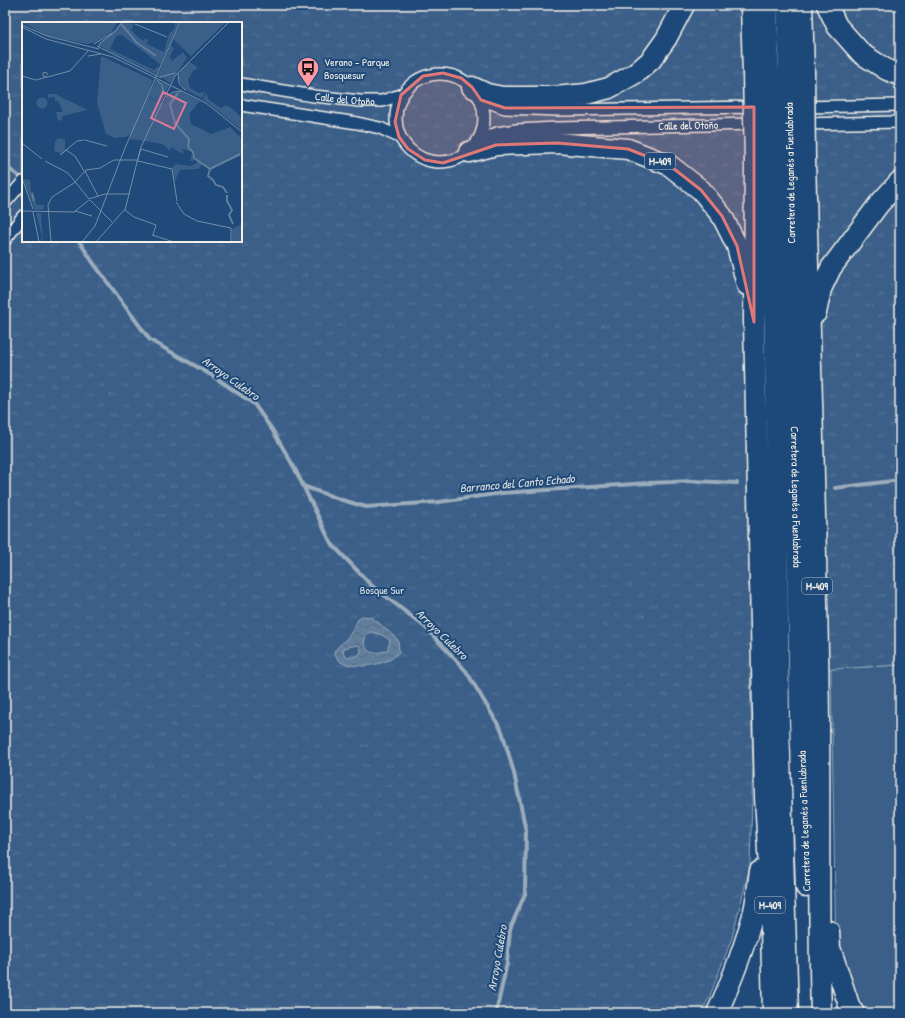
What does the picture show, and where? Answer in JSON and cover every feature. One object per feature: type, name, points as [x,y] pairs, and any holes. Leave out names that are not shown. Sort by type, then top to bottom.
[{"type":"highway","points":[[477,94],[503,97],[555,97],[586,94],[609,88],[636,73],[651,60],[666,39],[684,5]]},
{"type":"highway","name":"M-409","points":[[751,5],[761,72]]},
{"type":"highway","name":"M-409","points":[[761,72],[767,5]]},
{"type":"highway","name":"M-409","points":[[787,5],[796,71]]},
{"type":"highway","name":"M-409","points":[[754,322],[796,71],[802,5]]},
{"type":"highway","points":[[827,5],[837,26],[862,54],[888,70],[900,75]]},
{"type":"highway","name":"Carretera de Leganés a Fuenlabrada","points":[[761,72],[780,160],[809,1013]]},
{"type":"highway","name":"M-409","points":[[474,146],[557,143],[628,149],[669,165],[701,190],[722,216],[738,246],[754,322],[765,797],[770,887],[773,1013]]},
{"type":"highway","name":"M-409","points":[[780,160],[816,560]]},
{"type":"highway","name":"Carretera de Leganés a Fuenlabrada","points":[[780,160],[776,405],[779,722],[788,1013]]},
{"type":"highway","name":"M-409","points":[[822,1013],[819,951],[816,309],[821,289],[831,268],[879,204],[900,181]]},
{"type":"highway","points":[[819,723],[830,948],[850,1008],[854,1013]]},
{"type":"highway","points":[[717,1013],[742,951],[754,909],[760,867],[765,797]]},
{"type":"street","points":[[443,73],[461,78],[477,94],[484,110],[484,124],[474,146],[443,163],[425,160],[408,149],[399,137],[395,122],[395,110],[401,95],[410,84],[423,76],[443,73]]},
{"type":"street","name":"Calle del Otoño","points":[[242,84],[360,102],[382,101],[401,95]]},
{"type":"street","name":"Calle del Otoño","points":[[477,94],[505,108],[558,110],[900,105]]},
{"type":"street","name":"Calle del Otoño","points":[[242,105],[357,122],[380,128],[399,137]]},
{"type":"street","name":"Calle del Otoño","points":[[474,146],[497,133],[516,130],[900,122]]},
{"type":"street","points":[[5,203],[22,183]]},
{"type":"street","points":[[5,240],[20,219]]},
{"type":"highlighted area","points":[[443,73],[461,78],[472,87],[481,100],[505,108],[754,107],[754,322],[737,246],[722,216],[701,190],[669,165],[628,149],[557,143],[496,145],[443,163],[425,160],[408,149],[399,137],[395,122],[401,95],[423,76]]},
{"type":"green space","name":"Bosque Sur","points":[[5,5],[900,5],[900,665],[750,674],[753,764],[750,866],[732,938],[709,998],[701,1013],[5,1013]]},
{"type":"green space","points":[[900,665],[900,1013],[837,1013],[831,669]]},
{"type":"water","points":[[361,616],[371,617],[398,640],[399,652],[395,656],[384,662],[360,666],[346,664],[340,661],[334,651],[349,636]],"holes":[[[370,632],[381,635],[390,641],[387,650],[373,653],[366,648],[364,644],[366,635]],[[357,645],[360,646],[361,651],[359,655],[348,658],[344,655],[344,648]]]},
{"type":"waterway","name":"Arroyo Culebro","points":[[5,166],[22,178]]},
{"type":"waterway","name":"Arroyo Culebro","points":[[80,242],[150,340],[213,376],[254,404],[273,431],[294,467],[331,543],[371,585],[425,627],[466,671],[502,731],[514,773],[526,831],[525,894],[510,929],[507,963],[496,1013]]},
{"type":"waterway","name":"Barranco del Canto Echado","points":[[835,488],[900,480]]},
{"type":"waterway","name":"Barranco del Canto Echado","points":[[303,486],[366,507],[439,502],[502,493],[649,483],[693,481],[737,483]]},
{"type":"place","name":"Verano - Parque Bosquesur","points":[[308,88]]}]
